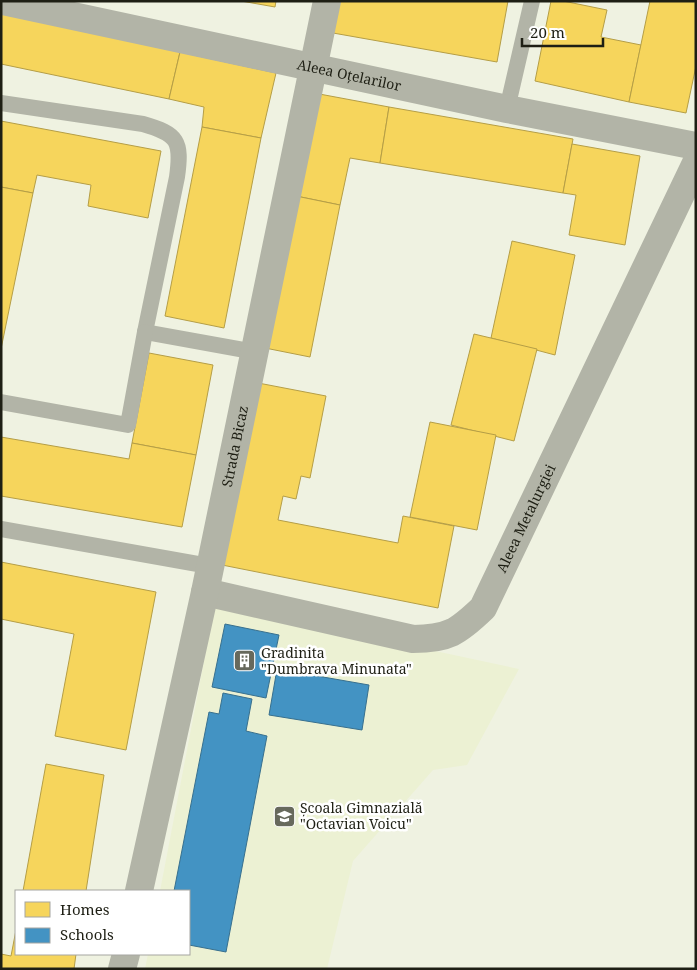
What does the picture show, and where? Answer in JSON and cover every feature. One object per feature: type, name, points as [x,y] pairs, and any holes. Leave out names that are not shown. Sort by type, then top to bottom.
[{"type":"street","name":"Aleea Oțelarilor","points":[[4,1],[508,109],[696,146]]},
{"type":"street","name":"Strada Bicaz","points":[[140,890],[255,352],[314,68],[326,1]]},
{"type":"street","name":"Aleea Metalurgiei","points":[[207,579],[413,639],[436,639],[462,629],[483,608],[696,163]]},
{"type":"street","points":[[122,969],[126,955]]},
{"type":"lane","points":[[508,109],[532,1]]},
{"type":"lane","points":[[1,103],[143,124],[164,130],[177,140],[180,155],[128,425],[1,402]]},
{"type":"lane","points":[[145,332],[255,352]]},
{"type":"lane","points":[[1,529],[207,579]]},
{"type":"shaded area","name":"Școala Gimnazială \"Octavian Voicu\"","points":[[215,604],[519,669],[467,765],[433,770],[353,861],[327,969],[145,969],[148,955],[190,955],[190,890],[160,890]]},
{"type":"building: Homes","points":[[241,1],[276,1],[275,7]]},
{"type":"building: Homes","points":[[339,1],[508,1],[497,62],[333,33]]},
{"type":"building: Homes","points":[[551,1],[563,1],[607,10],[601,37],[641,45],[629,102],[535,81]]},
{"type":"building: Homes","points":[[650,1],[696,1],[696,66],[686,113],[629,102]]},
{"type":"building: Homes","points":[[1,12],[180,52],[169,99],[1,64]]},
{"type":"building: Homes","points":[[180,52],[276,73],[261,138],[202,127],[204,107],[169,99]]},
{"type":"building: Homes","points":[[314,93],[389,107],[380,163],[350,158],[340,205],[296,196]]},
{"type":"building: Homes","points":[[389,107],[573,139],[563,193],[380,163]]},
{"type":"building: Homes","points":[[1,121],[161,151],[148,218],[88,206],[91,185],[37,175],[33,193],[1,187]]},
{"type":"building: Homes","points":[[202,127],[261,138],[224,328],[165,316]]},
{"type":"building: Homes","points":[[572,144],[640,156],[625,245],[569,235],[576,195],[563,193]]},
{"type":"building: Homes","points":[[1,187],[33,193],[1,349]]},
{"type":"building: Homes","points":[[296,196],[340,205],[310,357],[265,348]]},
{"type":"building: Homes","points":[[512,241],[575,255],[555,355],[491,338]]},
{"type":"building: Homes","points":[[474,334],[537,349],[514,441],[451,425]]},
{"type":"building: Homes","points":[[149,353],[213,365],[196,455],[132,443]]},
{"type":"building: Homes","points":[[253,382],[326,396],[310,478],[301,476],[296,499],[283,496],[278,520],[398,543],[403,516],[454,526],[438,608],[217,564]]},
{"type":"building: Homes","points":[[430,422],[496,435],[477,530],[410,517]]},
{"type":"building: Homes","points":[[1,437],[129,459],[132,443],[196,455],[182,527],[1,496]]},
{"type":"building: Homes","points":[[1,562],[156,592],[126,750],[55,736],[74,634],[1,619]]},
{"type":"building: Homes","points":[[46,764],[104,775],[86,890],[23,890]]},
{"type":"building: Homes","points":[[15,935],[15,955],[76,955],[74,969],[1,969],[1,954],[11,956]]},
{"type":"building: Schools","name":"Gradinita \"Dumbrava Minunata\"","points":[[225,624],[279,635],[266,698],[212,687]]},
{"type":"building: Schools","points":[[277,669],[369,685],[362,730],[269,715]]},
{"type":"building: Schools","points":[[223,693],[252,699],[246,731],[267,736],[226,952],[190,945],[190,890],[174,890],[209,712],[219,714]]},
{"type":"place","name":"Gradinita \"Dumbrava Minunata\"","points":[[245,661]]},
{"type":"place","name":"Școala Gimnazială \"Octavian Voicu\"","points":[[284,816]]}]
